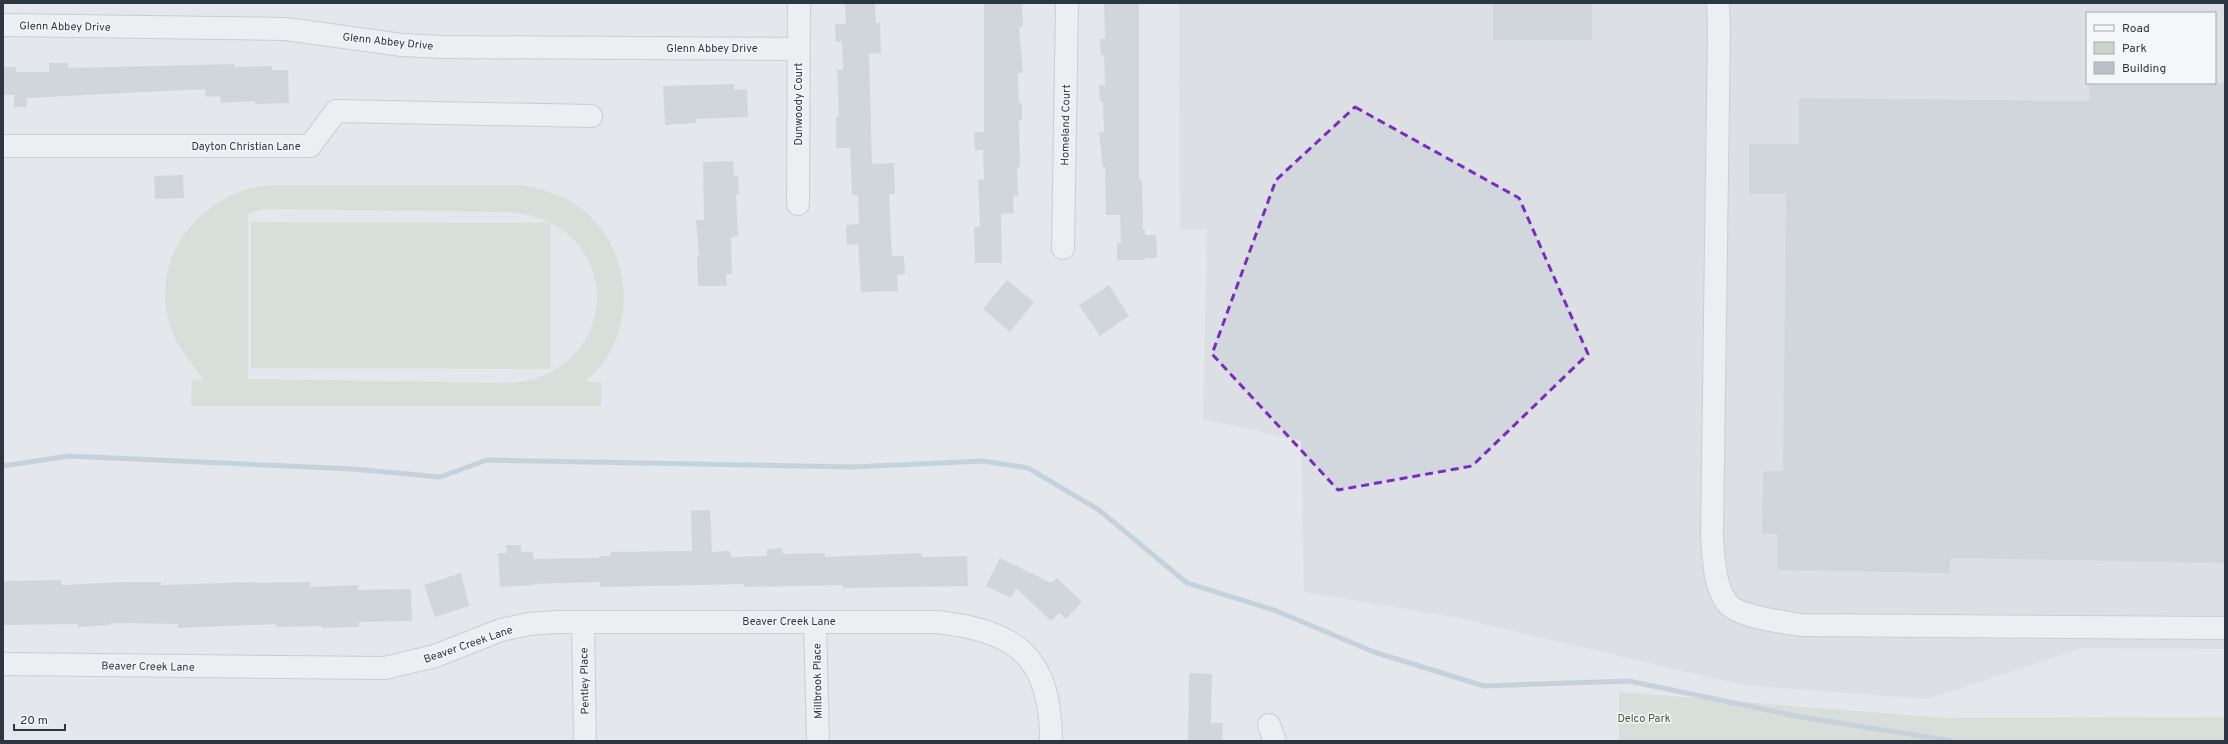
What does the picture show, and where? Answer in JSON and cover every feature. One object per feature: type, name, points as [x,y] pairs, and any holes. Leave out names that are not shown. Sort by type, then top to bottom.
[{"type":"street","name":"Dunwoody Court","points":[[798,3],[798,204]]},
{"type":"street","name":"Homeland Court","points":[[1063,248],[1067,3]]},
{"type":"street","points":[[1718,3],[1719,27],[1712,537],[1717,580],[1728,604],[1752,616],[1801,625],[2225,628]]},
{"type":"street","name":"Glenn Abbey Drive","points":[[3,25],[286,29],[402,45],[442,47],[798,49]]},
{"type":"street","name":"Dayton Christian Lane","points":[[3,146],[310,146],[336,111],[591,116]]},
{"type":"street","name":"Beaver Creek Lane","points":[[3,664],[385,668],[435,656],[500,630],[528,624],[583,622],[937,622],[968,625],[986,630],[1008,640],[1023,652],[1038,672],[1046,694],[1051,721],[1051,741]]},
{"type":"street","name":"Pentley Place","points":[[583,622],[584,741]]},
{"type":"street","name":"Millbrook Place","points":[[815,622],[818,741]]},
{"type":"highlighted area","points":[[1355,107],[1519,198],[1588,354],[1472,466],[1338,490],[1212,354],[1276,180]]},
{"type":"shaded area","points":[[1179,3],[2225,3],[2225,649],[2083,648],[1927,699],[1743,685],[1458,618],[1304,592],[1301,441],[1203,419],[1207,230],[1180,230]]},
{"type":"green space","points":[[269,185],[523,185],[554,194],[572,202],[590,216],[604,232],[614,251],[621,272],[624,294],[622,315],[617,337],[605,361],[585,382],[601,382],[601,406],[191,406],[192,381],[203,380],[178,344],[171,329],[165,303],[166,278],[173,255],[185,233],[201,215],[221,201],[244,190]],"holes":[[[263,209],[509,212],[546,221],[574,240],[590,265],[597,294],[593,323],[578,350],[552,371],[516,383],[248,379],[248,214]]]},
{"type":"green space","points":[[251,222],[551,223],[551,369],[251,368]]},
{"type":"green space","name":"Delco Park","points":[[1619,692],[1945,718],[2225,717],[2225,741],[1619,741]]},
{"type":"building","points":[[845,3],[875,3],[876,23],[880,23],[881,53],[869,54],[872,164],[894,163],[895,194],[889,194],[892,256],[904,256],[905,274],[897,275],[898,291],[861,292],[858,244],[847,245],[846,225],[859,224],[858,195],[852,195],[850,148],[836,148],[836,117],[839,117],[837,70],[843,70],[842,41],[836,42],[835,24],[846,24]]},
{"type":"building","points":[[984,3],[1022,3],[1023,27],[1019,27],[1023,73],[1018,73],[1019,103],[1022,103],[1022,120],[1019,120],[1020,167],[1017,167],[1018,196],[1013,196],[1014,213],[1001,214],[1002,263],[975,263],[974,227],[980,227],[978,180],[984,179],[983,150],[975,150],[974,133],[984,132]]},
{"type":"building","points":[[1104,3],[1139,3],[1139,179],[1142,179],[1143,229],[1145,229],[1145,235],[1156,235],[1157,258],[1145,258],[1145,260],[1117,260],[1117,243],[1121,243],[1120,215],[1106,215],[1105,167],[1103,167],[1099,132],[1104,132],[1103,102],[1100,102],[1099,85],[1105,85],[1104,55],[1101,55],[1100,39],[1105,39]]},
{"type":"building","points":[[1493,3],[1592,3],[1592,40],[1493,40]]},
{"type":"building","points":[[49,63],[68,63],[68,68],[235,64],[235,67],[272,66],[272,70],[288,70],[289,103],[255,104],[255,101],[221,103],[220,96],[205,97],[205,89],[27,98],[27,107],[14,107],[14,95],[3,95],[3,67],[16,67],[16,72],[49,72]]},
{"type":"building","points":[[2225,83],[2225,563],[1950,558],[1950,573],[1777,570],[1777,534],[1762,534],[1763,471],[1783,471],[1786,194],[1749,194],[1749,144],[1799,144],[1799,98],[2089,101],[2089,84]]},
{"type":"building","points":[[734,84],[734,90],[747,89],[748,117],[696,119],[696,123],[665,125],[663,86]]},
{"type":"building","points":[[733,161],[734,176],[738,176],[739,194],[736,194],[738,236],[731,237],[732,274],[726,274],[727,286],[698,286],[697,256],[699,256],[696,220],[704,220],[703,162]]},
{"type":"building","points":[[183,175],[184,198],[155,199],[154,176]]},
{"type":"building","points":[[1007,280],[1034,302],[1010,332],[983,309]]},
{"type":"building","points":[[1109,285],[1129,316],[1100,336],[1079,305]]},
{"type":"building","points":[[710,510],[712,552],[730,551],[731,557],[767,556],[767,549],[782,548],[783,554],[825,553],[825,557],[922,553],[922,557],[967,556],[968,586],[843,588],[843,585],[744,587],[744,584],[600,587],[600,582],[534,584],[500,587],[498,553],[507,553],[506,545],[521,545],[521,552],[533,552],[533,559],[599,558],[599,556],[611,556],[611,552],[692,551],[691,511]]},
{"type":"building","points":[[1000,558],[1051,583],[1057,578],[1082,602],[1066,619],[1059,613],[1051,621],[1016,588],[1011,598],[986,586]]},
{"type":"building","points":[[461,573],[469,606],[435,617],[424,585]]},
{"type":"building","points":[[61,580],[61,585],[126,582],[161,582],[161,585],[310,582],[310,587],[358,585],[358,590],[411,589],[412,621],[359,622],[359,627],[322,628],[322,626],[276,627],[276,624],[178,628],[178,624],[110,623],[110,625],[78,627],[78,624],[3,625],[3,581]]},
{"type":"building","points":[[1189,673],[1212,674],[1211,723],[1223,723],[1222,741],[1188,741]]},
{"type":"waterway","points":[[3,466],[69,456],[353,469],[440,477],[487,460],[853,467],[983,461],[1028,468],[1099,510],[1187,583],[1274,610],[1374,652],[1484,686],[1629,681],[1796,716],[1952,741]]}]
